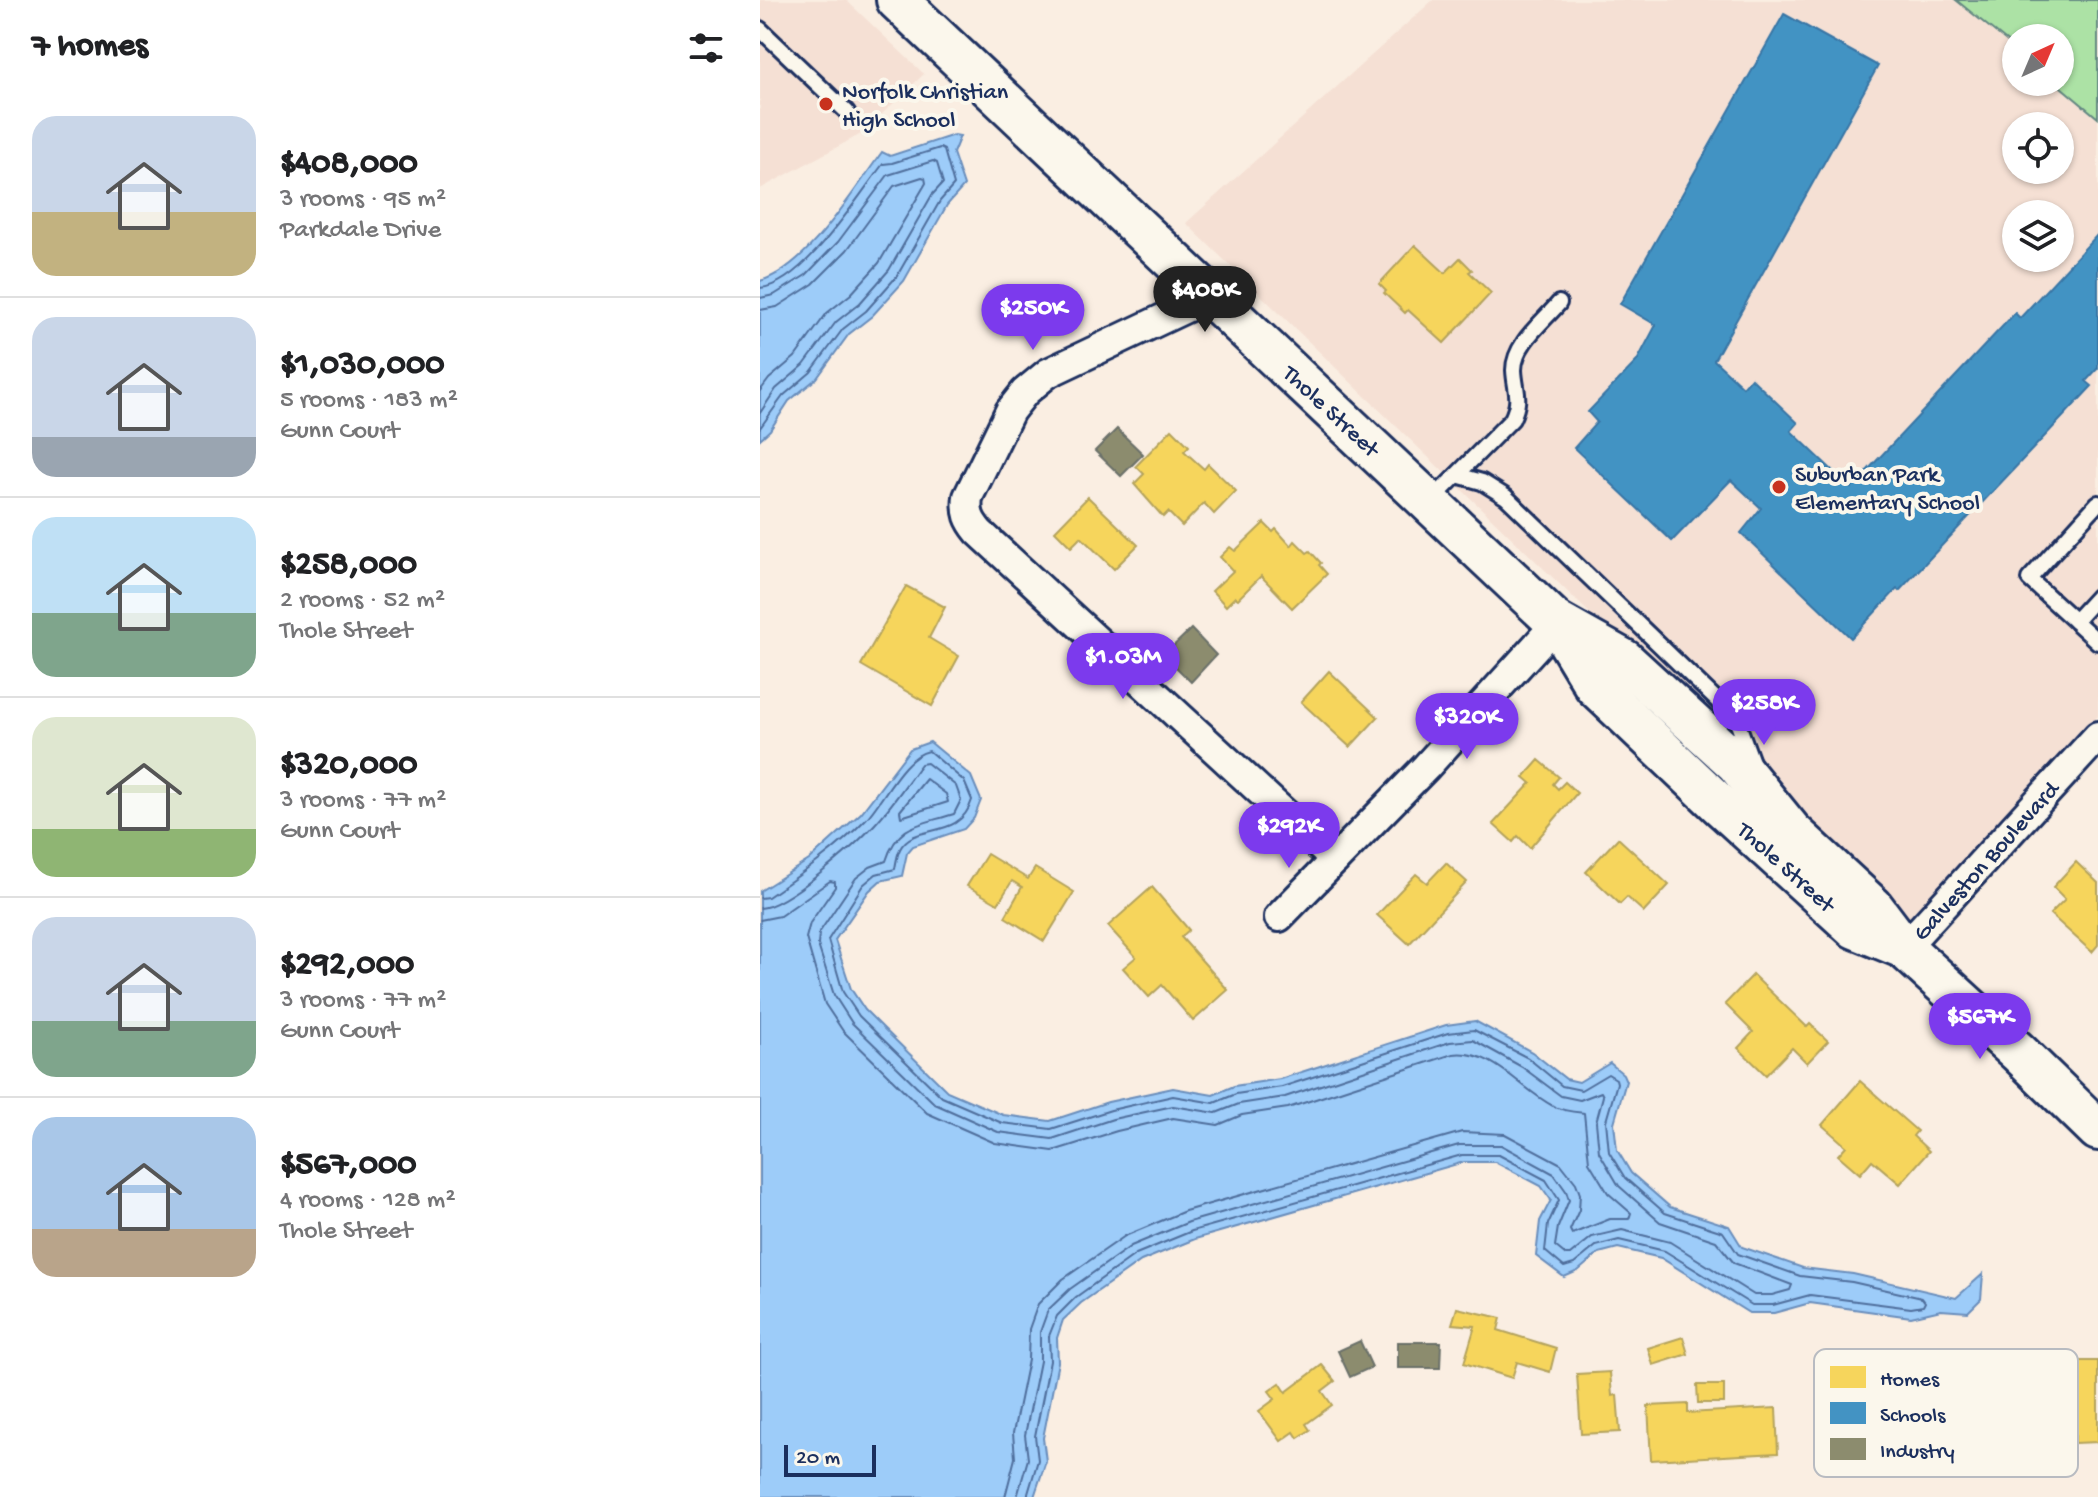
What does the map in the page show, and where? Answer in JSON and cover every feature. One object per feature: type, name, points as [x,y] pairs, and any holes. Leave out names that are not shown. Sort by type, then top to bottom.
[{"type":"street","name":"Thole Street","points":[[897,0],[1211,296],[1444,488],[1557,623],[1624,660],[1736,763],[1752,812],[1792,832],[1873,907],[1904,948],[2098,1130]]},
{"type":"street","points":[[1211,296],[1048,373],[1025,392],[1004,423],[968,497],[967,508],[970,520],[979,532],[1335,860]]},
{"type":"street","points":[[1279,917],[1426,767],[1557,623]]},
{"type":"street","name":"Galveston Boulevard","points":[[1904,948],[2098,736]]},
{"type":"lane","points":[[760,29],[847,112]]},
{"type":"lane","points":[[1444,488],[1512,419],[1518,407],[1519,391],[1514,370],[1519,351],[1559,303]]},
{"type":"lane","points":[[1444,488],[1482,482],[1506,497],[1726,709],[1738,724],[1747,744],[1752,812]]},
{"type":"lane","points":[[2098,503],[2029,579],[2098,642]]},
{"type":"lane","points":[[2075,621],[2098,596]]},
{"type":"shaded area","name":"Norfolk Christian High School","points":[[760,0],[846,0],[924,74],[861,134],[760,189]]},
{"type":"shaded area","name":"Suburban Park Elementary School","points":[[1433,0],[2098,0],[2098,716],[1907,920],[1186,223]]},
{"type":"green space","points":[[1956,0],[2098,0],[2098,118],[2072,96],[2074,24],[2002,24],[2002,38]]},
{"type":"water","points":[[954,135],[960,136],[953,153],[964,186],[947,205],[904,281],[872,316],[849,334],[817,378],[789,401],[770,430],[760,439],[760,281],[795,261],[812,244],[882,152],[890,156]]},
{"type":"water","points":[[930,742],[971,776],[981,800],[974,818],[964,829],[913,846],[907,853],[902,876],[880,881],[869,891],[835,940],[851,989],[865,1010],[947,1091],[1003,1115],[1050,1121],[1108,1102],[1173,1088],[1213,1095],[1234,1086],[1280,1079],[1446,1025],[1475,1021],[1532,1052],[1566,1079],[1579,1082],[1610,1063],[1623,1074],[1626,1081],[1614,1123],[1617,1150],[1631,1173],[1670,1207],[1729,1226],[1742,1247],[1803,1268],[1853,1274],[1956,1298],[1983,1274],[1981,1299],[1968,1312],[1941,1310],[1911,1317],[1810,1303],[1774,1313],[1749,1313],[1661,1258],[1618,1248],[1599,1253],[1578,1271],[1564,1277],[1536,1256],[1540,1221],[1551,1200],[1541,1186],[1495,1162],[1464,1162],[1195,1239],[1141,1261],[1081,1303],[1063,1320],[1057,1338],[1058,1362],[1043,1438],[1046,1461],[1034,1497],[760,1497],[760,891],[809,860],[861,813],[910,749]]},
{"type":"building: Homes","points":[[1415,245],[1445,273],[1460,258],[1472,270],[1469,272],[1491,293],[1444,343],[1408,310],[1405,313],[1379,284]]},
{"type":"building: Homes","points":[[1172,429],[1189,446],[1184,451],[1204,469],[1208,464],[1236,491],[1214,514],[1204,503],[1182,526],[1168,512],[1163,517],[1134,484],[1144,474],[1136,466]]},
{"type":"building: Homes","points":[[1088,497],[1138,545],[1114,569],[1081,537],[1071,547],[1055,531]]},
{"type":"building: Homes","points":[[1264,523],[1273,532],[1276,529],[1291,546],[1295,541],[1307,553],[1310,551],[1327,574],[1292,608],[1261,576],[1238,599],[1235,597],[1226,606],[1212,591],[1233,571],[1220,557],[1230,547],[1235,551]]},
{"type":"building: Homes","points":[[906,586],[945,607],[929,638],[959,656],[932,706],[861,665]]},
{"type":"building: Homes","points":[[1329,671],[1378,717],[1350,747],[1301,702]]},
{"type":"building: Homes","points":[[1539,760],[1559,777],[1553,784],[1558,789],[1565,782],[1577,793],[1530,848],[1518,836],[1513,842],[1493,824],[1531,783],[1524,777]]},
{"type":"building: Homes","points":[[1618,838],[1669,885],[1644,912],[1627,897],[1620,904],[1586,872]]},
{"type":"building: Homes","points":[[987,854],[1028,879],[1035,868],[1074,892],[1044,941],[1005,917],[1022,887],[1012,881],[998,904],[967,886]]},
{"type":"building: Homes","points":[[2076,862],[2098,883],[2098,945],[2092,952],[2050,914],[2065,899],[2053,887]]},
{"type":"building: Homes","points":[[1446,863],[1467,882],[1409,944],[1377,915],[1416,874],[1427,883]]},
{"type":"building: Homes","points":[[1152,887],[1189,930],[1181,937],[1228,990],[1193,1021],[1162,985],[1149,997],[1123,968],[1136,957],[1108,926]]},
{"type":"building: Homes","points":[[1753,975],[1807,1027],[1810,1024],[1828,1041],[1807,1063],[1792,1048],[1766,1075],[1738,1048],[1753,1032],[1725,1004]]},
{"type":"building: Homes","points":[[1860,1081],[1917,1131],[1913,1136],[1929,1151],[1900,1184],[1872,1160],[1860,1174],[1838,1155],[1846,1146],[1822,1125]]},
{"type":"building: Homes","points":[[1457,1308],[1501,1318],[1498,1330],[1556,1348],[1550,1372],[1517,1362],[1512,1378],[1464,1363],[1475,1326],[1452,1324]]},
{"type":"building: Homes","points":[[1683,1337],[1688,1354],[1653,1365],[1648,1348]]},
{"type":"building: Homes","points":[[2078,1361],[2098,1361],[2098,1442],[2078,1443]]},
{"type":"building: Homes","points":[[1322,1365],[1335,1381],[1322,1391],[1332,1405],[1306,1424],[1310,1430],[1298,1438],[1294,1432],[1281,1441],[1259,1411],[1275,1399],[1269,1391],[1280,1383],[1286,1392]]},
{"type":"building: Homes","points":[[1610,1372],[1612,1396],[1617,1395],[1620,1432],[1581,1434],[1577,1374]]},
{"type":"building: Homes","points":[[1697,1385],[1724,1385],[1724,1403],[1698,1403]]},
{"type":"building: Homes","points":[[1688,1404],[1688,1413],[1776,1408],[1778,1453],[1651,1460],[1648,1406]]},
{"type":"building: Schools","name":"Suburban Park Elementary School","points":[[1784,14],[1878,66],[1714,360],[1743,387],[1751,378],[1798,423],[1791,431],[1851,488],[2015,313],[2020,318],[2063,272],[2074,272],[2074,260],[2098,234],[2098,368],[2086,381],[2092,386],[1851,638],[1741,533],[1761,508],[1731,480],[1672,541],[1574,448],[1597,422],[1588,412],[1637,361],[1656,325],[1620,304]]},
{"type":"building: Industry","points":[[1117,429],[1143,454],[1121,476],[1095,451]]},
{"type":"building: Industry","points":[[1191,629],[1216,655],[1191,682],[1164,655]]},
{"type":"building: Industry","points":[[1360,1341],[1372,1367],[1350,1377],[1338,1351]]},
{"type":"building: Industry","points":[[1398,1342],[1441,1342],[1440,1368],[1398,1368]]},
{"type":"place","name":"Norfolk Christian High School","points":[[826,104]]},
{"type":"place","name":"Suburban Park Elementary School","points":[[1779,487]]}]
